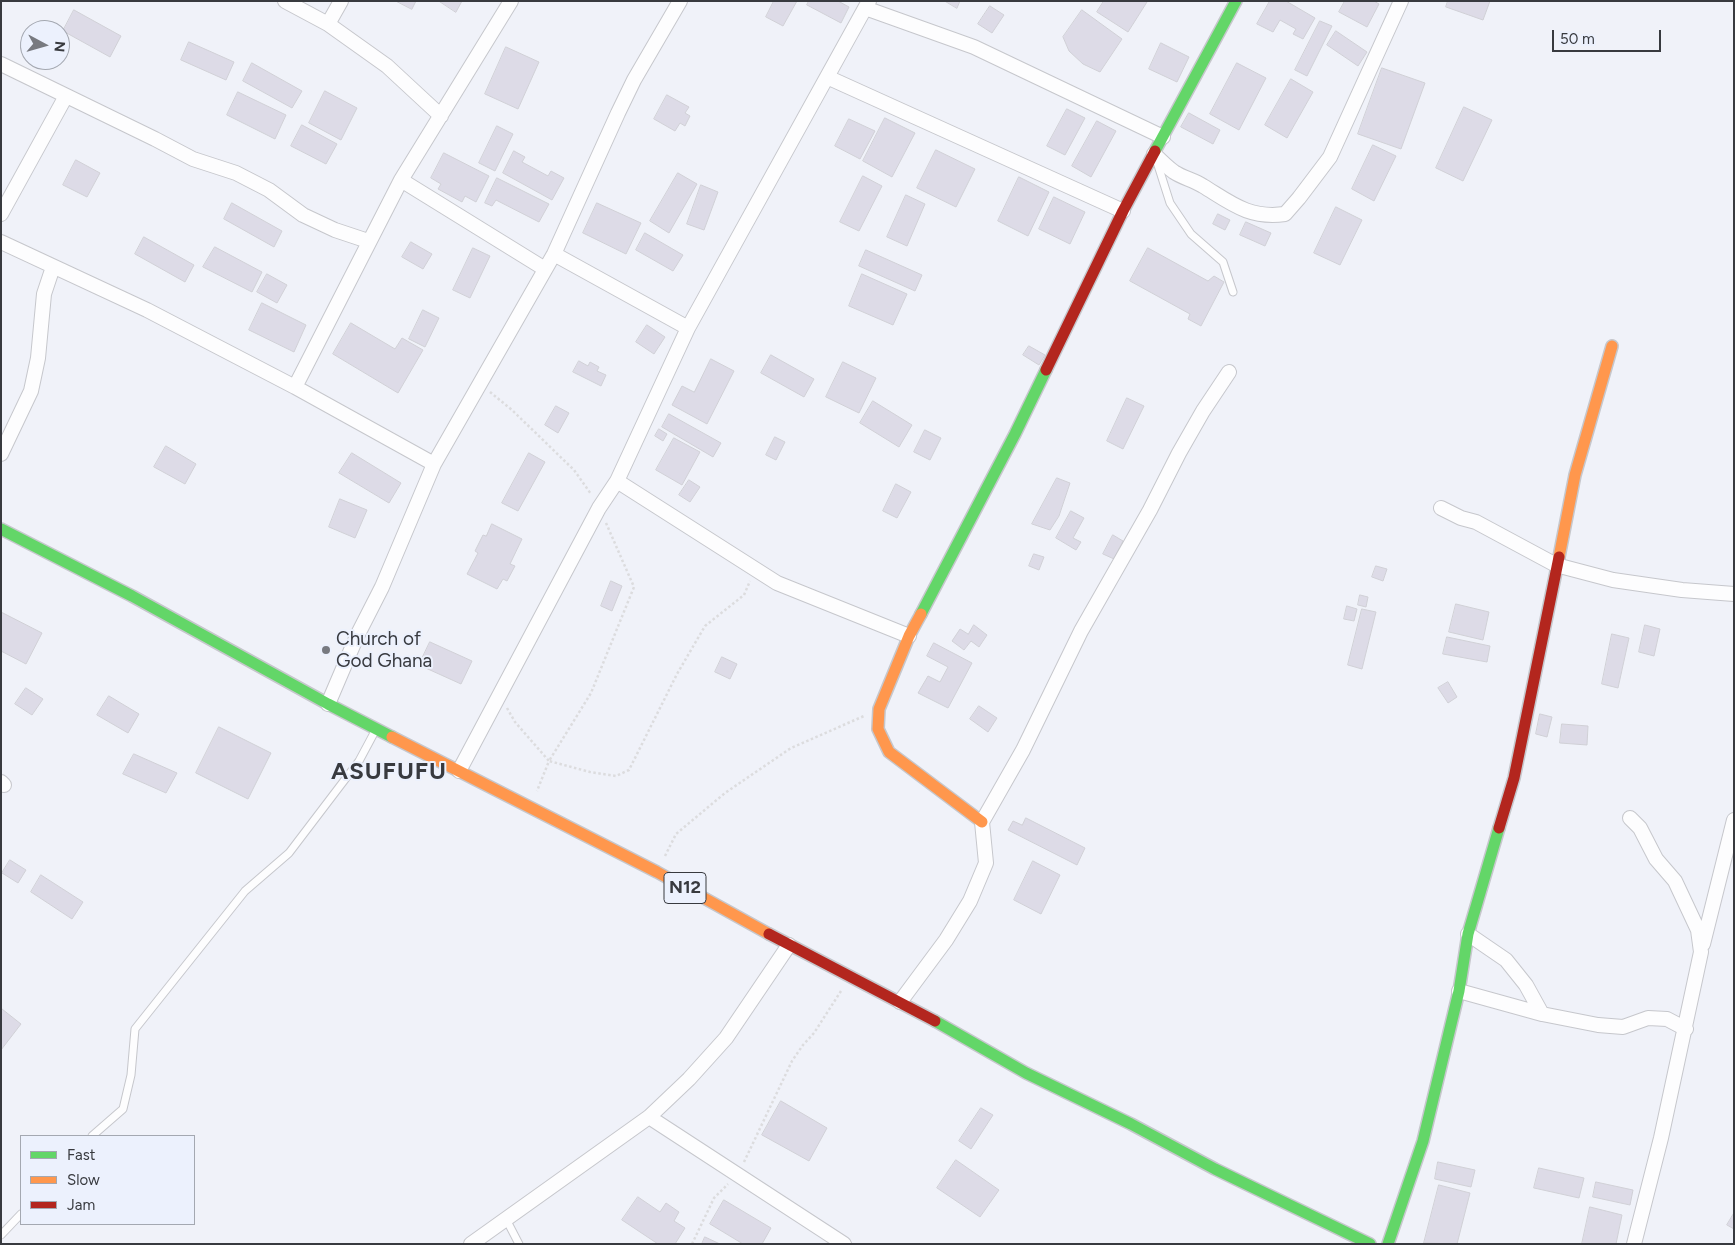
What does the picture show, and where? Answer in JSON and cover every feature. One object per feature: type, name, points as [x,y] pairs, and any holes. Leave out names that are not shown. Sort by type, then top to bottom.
[{"type":"main road","points":[[982,822],[889,752],[878,729],[879,709],[909,636],[1015,434],[1123,211],[1236,1]]},
{"type":"main road","points":[[1388,1244],[1423,1141],[1459,991],[1468,934],[1514,778],[1575,475],[1612,346]]},
{"type":"main road","name":"N12","points":[[1,529],[132,596],[328,704],[657,872],[789,945],[851,975],[1026,1073],[1131,1124],[1215,1169],[1370,1244]]},
{"type":"street","points":[[285,1],[328,24],[387,66],[440,116]]},
{"type":"street","points":[[328,24],[341,1]]},
{"type":"street","points":[[296,387],[401,180],[511,1]]},
{"type":"street","points":[[328,704],[357,636],[382,587],[434,464],[554,254],[630,88],[680,1]]},
{"type":"street","points":[[1154,154],[1174,172],[1200,184],[1228,203],[1244,210],[1270,216],[1285,214],[1300,198],[1330,157],[1401,1]]},
{"type":"street","points":[[459,771],[501,696],[600,508],[618,482],[688,328],[867,5],[974,47],[1163,137]]},
{"type":"street","points":[[1,64],[193,159],[236,173],[269,190],[303,216],[368,242]]},
{"type":"street","points":[[827,77],[1123,211]]},
{"type":"street","points":[[1,214],[66,96]]},
{"type":"street","points":[[401,180],[545,268]]},
{"type":"street","points":[[1,242],[147,310],[296,387],[434,464]]},
{"type":"street","points":[[554,254],[688,328]]},
{"type":"street","points":[[1,454],[31,391],[38,358],[44,294],[53,267]]},
{"type":"street","points":[[900,1002],[946,940],[970,901],[986,863],[982,822],[1024,750],[1081,631],[1150,510],[1203,411],[1229,372]]},
{"type":"street","points":[[618,482],[777,583],[909,636]]},
{"type":"street","points":[[1441,508],[1461,518],[1476,522],[1556,565],[1623,581],[1682,590],[1734,594]]},
{"type":"street","points":[[1630,818],[1640,828],[1656,859],[1675,882],[1698,930],[1701,952]]},
{"type":"street","points":[[1634,1244],[1661,1138],[1701,952],[1734,820]]},
{"type":"street","points":[[1468,934],[1506,960],[1526,985],[1542,1014]]},
{"type":"street","points":[[471,1244],[649,1117],[689,1080],[726,1038],[789,945]]},
{"type":"street","points":[[1459,991],[1542,1014],[1598,1025],[1623,1027],[1648,1018],[1667,1019],[1686,1028]]},
{"type":"street","points":[[649,1117],[844,1244]]},
{"type":"lane","points":[[1154,154],[1170,203],[1191,234],[1223,262],[1233,292]]},
{"type":"lane","points":[[93,1135],[123,1109],[130,1075],[135,1029],[245,891],[289,853],[359,761],[377,728]]},
{"type":"lane","points":[[1,1235],[20,1215]]},
{"type":"lane","points":[[506,1219],[520,1244]]},
{"type":"path","points":[[480,384],[512,410],[574,470],[600,508],[634,587],[591,693],[549,761],[530,808]]},
{"type":"path","points":[[501,696],[515,722],[549,761],[590,772],[616,776],[629,770],[673,683],[705,626],[744,595],[751,578]]},
{"type":"path","points":[[657,872],[676,834],[725,793],[792,748],[879,709]]},
{"type":"path","points":[[692,1244],[714,1198],[738,1174],[792,1061],[814,1033],[851,975]]},
{"type":"building","points":[[396,1],[416,1],[412,9]]},
{"type":"building","points":[[439,1],[462,1],[456,12]]},
{"type":"building","points":[[774,1],[797,1],[783,26],[766,17]]},
{"type":"building","points":[[809,1],[838,1],[849,7],[841,23],[807,5]]},
{"type":"building","points":[[945,1],[960,1],[957,8]]},
{"type":"building","points":[[1104,1],[1147,2],[1128,32],[1097,12]]},
{"type":"building","points":[[1270,1],[1286,1],[1315,18],[1303,39],[1293,34],[1296,29],[1280,20],[1273,32],[1257,24]]},
{"type":"building","points":[[1345,1],[1374,1],[1379,4],[1367,27],[1339,12]]},
{"type":"building","points":[[1448,1],[1490,1],[1483,20],[1446,7]]},
{"type":"building","points":[[990,6],[1004,15],[992,33],[978,24]]},
{"type":"building","points":[[74,10],[121,36],[110,57],[70,35],[69,20]]},
{"type":"building","points":[[1082,10],[1122,39],[1100,72],[1083,64],[1069,51],[1063,37]]},
{"type":"building","points":[[1320,21],[1332,26],[1307,76],[1295,70]]},
{"type":"building","points":[[1336,31],[1367,52],[1358,66],[1327,45]]},
{"type":"building","points":[[189,42],[234,62],[226,80],[181,60]]},
{"type":"building","points":[[1161,43],[1189,57],[1177,82],[1149,69]]},
{"type":"building","points":[[506,47],[539,62],[518,109],[485,94]]},
{"type":"building","points":[[252,63],[302,91],[292,108],[243,81]]},
{"type":"building","points":[[1237,63],[1266,78],[1239,130],[1210,114]]},
{"type":"building","points":[[1382,68],[1425,83],[1401,149],[1358,134]]},
{"type":"building","points":[[1291,79],[1313,92],[1287,138],[1265,125]]},
{"type":"building","points":[[325,91],[357,108],[341,140],[309,123]]},
{"type":"building","points":[[238,92],[286,115],[275,139],[227,115]]},
{"type":"building","points":[[667,95],[689,107],[685,113],[690,116],[685,126],[680,123],[675,131],[654,119]]},
{"type":"building","points":[[1464,107],[1492,120],[1463,181],[1436,168]]},
{"type":"building","points":[[1067,109],[1085,118],[1065,155],[1047,146]]},
{"type":"building","points":[[1189,113],[1220,130],[1213,144],[1181,127]]},
{"type":"building","points":[[885,118],[915,133],[892,177],[863,161]]},
{"type":"building","points":[[849,119],[875,131],[860,159],[835,146]]},
{"type":"building","points":[[1097,121],[1116,131],[1091,177],[1072,166]]},
{"type":"building","points":[[302,125],[337,144],[326,164],[291,146]]},
{"type":"building","points":[[497,126],[513,134],[495,171],[479,163]]},
{"type":"building","points":[[1373,145],[1396,156],[1374,201],[1352,189]]},
{"type":"building","points":[[936,150],[975,169],[956,207],[917,188]]},
{"type":"building","points":[[514,151],[525,157],[522,162],[548,176],[551,171],[564,178],[552,200],[503,173]]},
{"type":"building","points":[[444,153],[489,176],[476,202],[465,196],[462,202],[438,189],[441,184],[431,178]]},
{"type":"building","points":[[76,160],[100,173],[87,197],[63,185]]},
{"type":"building","points":[[678,173],[697,184],[669,233],[650,221]]},
{"type":"building","points":[[863,176],[882,186],[859,231],[840,222]]},
{"type":"building","points":[[1019,177],[1049,192],[1028,236],[998,221]]},
{"type":"building","points":[[497,178],[549,204],[539,222],[496,200],[492,206],[485,203]]},
{"type":"building","points":[[701,185],[718,192],[704,230],[687,224]]},
{"type":"building","points":[[906,195],[925,204],[907,246],[887,237]]},
{"type":"building","points":[[1054,197],[1085,212],[1070,244],[1039,229]]},
{"type":"building","points":[[232,203],[282,231],[274,247],[224,219]]},
{"type":"building","points":[[597,203],[641,223],[626,254],[583,233]]},
{"type":"building","points":[[1336,207],[1362,220],[1340,265],[1314,253]]},
{"type":"building","points":[[1218,214],[1230,220],[1225,230],[1213,224]]},
{"type":"building","points":[[1246,222],[1271,233],[1265,246],[1240,235]]},
{"type":"building","points":[[645,233],[683,255],[673,271],[636,250]]},
{"type":"building","points":[[144,237],[194,265],[185,282],[135,254]]},
{"type":"building","points":[[411,242],[432,254],[423,269],[402,257]]},
{"type":"building","points":[[215,247],[262,272],[252,292],[203,267]]},
{"type":"building","points":[[473,248],[490,256],[470,298],[453,290]]},
{"type":"building","points":[[1148,248],[1208,281],[1214,276],[1224,282],[1201,326],[1188,319],[1190,314],[1130,281]]},
{"type":"building","points":[[866,250],[922,275],[915,291],[859,266]]},
{"type":"building","points":[[267,274],[287,285],[277,303],[257,292]]},
{"type":"building","points":[[862,274],[907,294],[893,325],[849,306]]},
{"type":"building","points":[[262,303],[306,325],[294,352],[249,330]]},
{"type":"building","points":[[423,310],[439,318],[425,347],[409,339]]},
{"type":"building","points":[[351,323],[395,349],[402,338],[423,350],[398,393],[333,354]]},
{"type":"building","points":[[647,325],[665,337],[654,354],[636,342]]},
{"type":"building","points":[[1029,346],[1045,355],[1039,365],[1023,355]]},
{"type":"building","points":[[771,355],[814,379],[804,397],[761,373]]},
{"type":"building","points":[[711,359],[734,371],[707,424],[672,405],[682,386],[694,392]]},
{"type":"building","points":[[579,361],[588,366],[590,362],[599,367],[597,371],[606,375],[601,386],[573,372]]},
{"type":"building","points":[[843,362],[876,378],[859,413],[826,397]]},
{"type":"building","points":[[1127,398],[1144,406],[1123,449],[1107,441]]},
{"type":"building","points":[[873,401],[912,425],[899,447],[860,423]]},
{"type":"building","points":[[556,406],[569,413],[558,433],[545,425]]},
{"type":"building","points":[[669,414],[721,443],[713,457],[662,427]]},
{"type":"building","points":[[659,429],[667,434],[663,441],[655,436]]},
{"type":"building","points":[[925,430],[941,438],[930,460],[914,452]]},
{"type":"building","points":[[775,437],[785,442],[776,460],[766,455]]},
{"type":"building","points":[[674,438],[700,452],[682,485],[656,470]]},
{"type":"building","points":[[166,446],[196,464],[185,484],[154,467]]},
{"type":"building","points":[[352,453],[401,483],[389,503],[339,473]]},
{"type":"building","points":[[529,453],[545,462],[518,511],[502,503]]},
{"type":"building","points":[[1057,478],[1070,483],[1059,516],[1050,530],[1032,524]]},
{"type":"building","points":[[689,480],[700,487],[690,502],[679,495]]},
{"type":"building","points":[[896,484],[911,492],[897,518],[883,511]]},
{"type":"building","points":[[340,499],[367,510],[355,538],[329,527]]},
{"type":"building","points":[[1071,511],[1084,518],[1073,538],[1081,542],[1076,550],[1056,538]]},
{"type":"building","points":[[492,524],[522,539],[510,564],[515,566],[507,581],[503,579],[497,589],[467,574],[478,553],[475,551],[483,535],[486,536]]},
{"type":"building","points":[[1113,535],[1123,541],[1114,559],[1103,554]]},
{"type":"building","points":[[1034,554],[1044,557],[1039,570],[1029,566]]},
{"type":"building","points":[[1376,566],[1387,569],[1383,581],[1372,577]]},
{"type":"building","points":[[611,581],[622,586],[612,611],[601,606]]},
{"type":"building","points":[[1360,595],[1368,597],[1366,607],[1358,605]]},
{"type":"building","points":[[1456,604],[1489,612],[1483,640],[1449,632]]},
{"type":"building","points":[[1347,606],[1357,609],[1354,621],[1344,619]]},
{"type":"building","points":[[1362,609],[1376,612],[1362,669],[1348,665]]},
{"type":"building","points":[[1,612],[42,633],[26,664],[1,651]]},
{"type":"building","points":[[974,625],[987,635],[979,647],[971,641],[964,650],[952,641],[960,629],[968,634]]},
{"type":"building","points":[[1645,625],[1660,629],[1654,656],[1639,652]]},
{"type":"building","points":[[1612,634],[1629,638],[1618,688],[1602,684]]},
{"type":"building","points":[[1447,637],[1490,646],[1487,662],[1443,654]]},
{"type":"building","points":[[430,642],[472,661],[461,684],[419,665]]},
{"type":"building","points":[[934,643],[972,663],[948,708],[918,693],[928,676],[940,682],[948,667],[927,656]]},
{"type":"building","points":[[722,657],[737,664],[730,679],[715,672]]},
{"type":"building","points":[[1448,682],[1457,697],[1448,703],[1438,688]]},
{"type":"building","points":[[26,688],[43,699],[32,715],[15,704]]},
{"type":"building","points":[[109,696],[139,714],[128,733],[97,715]]},
{"type":"building","points":[[979,706],[997,718],[988,732],[970,719]]},
{"type":"building","points":[[1540,714],[1552,717],[1547,737],[1536,734]]},
{"type":"building","points":[[1562,724],[1588,726],[1587,745],[1560,743]]},
{"type":"building","points":[[219,727],[271,753],[248,799],[196,773]]},
{"type":"building","points":[[134,754],[177,773],[166,793],[123,774]]},
{"type":"building","points":[[1026,818],[1085,848],[1077,865],[1008,830],[1013,821],[1022,825]]},
{"type":"building","points":[[10,860],[26,870],[18,883],[2,873]]},
{"type":"building","points":[[1033,861],[1060,875],[1041,914],[1014,900]]},
{"type":"building","points":[[41,875],[83,902],[72,919],[31,892]]},
{"type":"building","points":[[1,1010],[21,1024],[1,1050]]},
{"type":"building","points":[[781,1101],[827,1128],[809,1161],[762,1135]]},
{"type":"building","points":[[981,1108],[993,1115],[971,1149],[959,1141]]},
{"type":"building","points":[[956,1160],[999,1190],[980,1217],[937,1188]]},
{"type":"building","points":[[1438,1162],[1475,1170],[1471,1187],[1435,1179]]},
{"type":"building","points":[[1539,1168],[1584,1178],[1579,1198],[1534,1188]]},
{"type":"building","points":[[1596,1182],[1633,1190],[1630,1205],[1593,1197]]},
{"type":"building","points":[[1439,1185],[1470,1193],[1457,1244],[1424,1243]]},
{"type":"building","points":[[638,1197],[660,1212],[666,1203],[679,1212],[674,1221],[685,1228],[675,1244],[658,1244],[622,1220]]},
{"type":"building","points":[[724,1200],[771,1228],[762,1244],[743,1244],[710,1224]]},
{"type":"building","points":[[1590,1207],[1622,1215],[1616,1244],[1582,1244]]},
{"type":"building","points":[[1734,1213],[1734,1229],[1727,1225]]},
{"type":"building","points":[[705,1237],[720,1244],[702,1244]]},
{"type":"traffic: fast","points":[[1155,151],[1236,1]]},
{"type":"traffic: fast","points":[[921,614],[1015,434],[1046,370]]},
{"type":"traffic: fast","points":[[1,529],[132,596],[328,704],[392,737]]},
{"type":"traffic: fast","points":[[1388,1244],[1423,1141],[1459,991],[1468,934],[1499,828]]},
{"type":"traffic: fast","points":[[935,1021],[1026,1073],[1131,1124],[1215,1169],[1370,1244]]},
{"type":"traffic: slow","points":[[1559,557],[1575,475],[1612,346]]},
{"type":"traffic: slow","points":[[921,614],[909,636],[879,709],[878,729],[889,752],[982,822]]},
{"type":"traffic: slow","points":[[392,737],[657,872],[769,934]]},
{"type":"traffic: jam","points":[[1046,370],[1123,211],[1155,151]]},
{"type":"traffic: jam","points":[[1499,828],[1514,778],[1559,557]]},
{"type":"traffic: jam","points":[[769,934],[935,1021]]},
{"type":"place","name":"Church of God Ghana","points":[[326,650]]},
{"type":"district","name":"ASUFUFU","points":[[389,772]]}]
